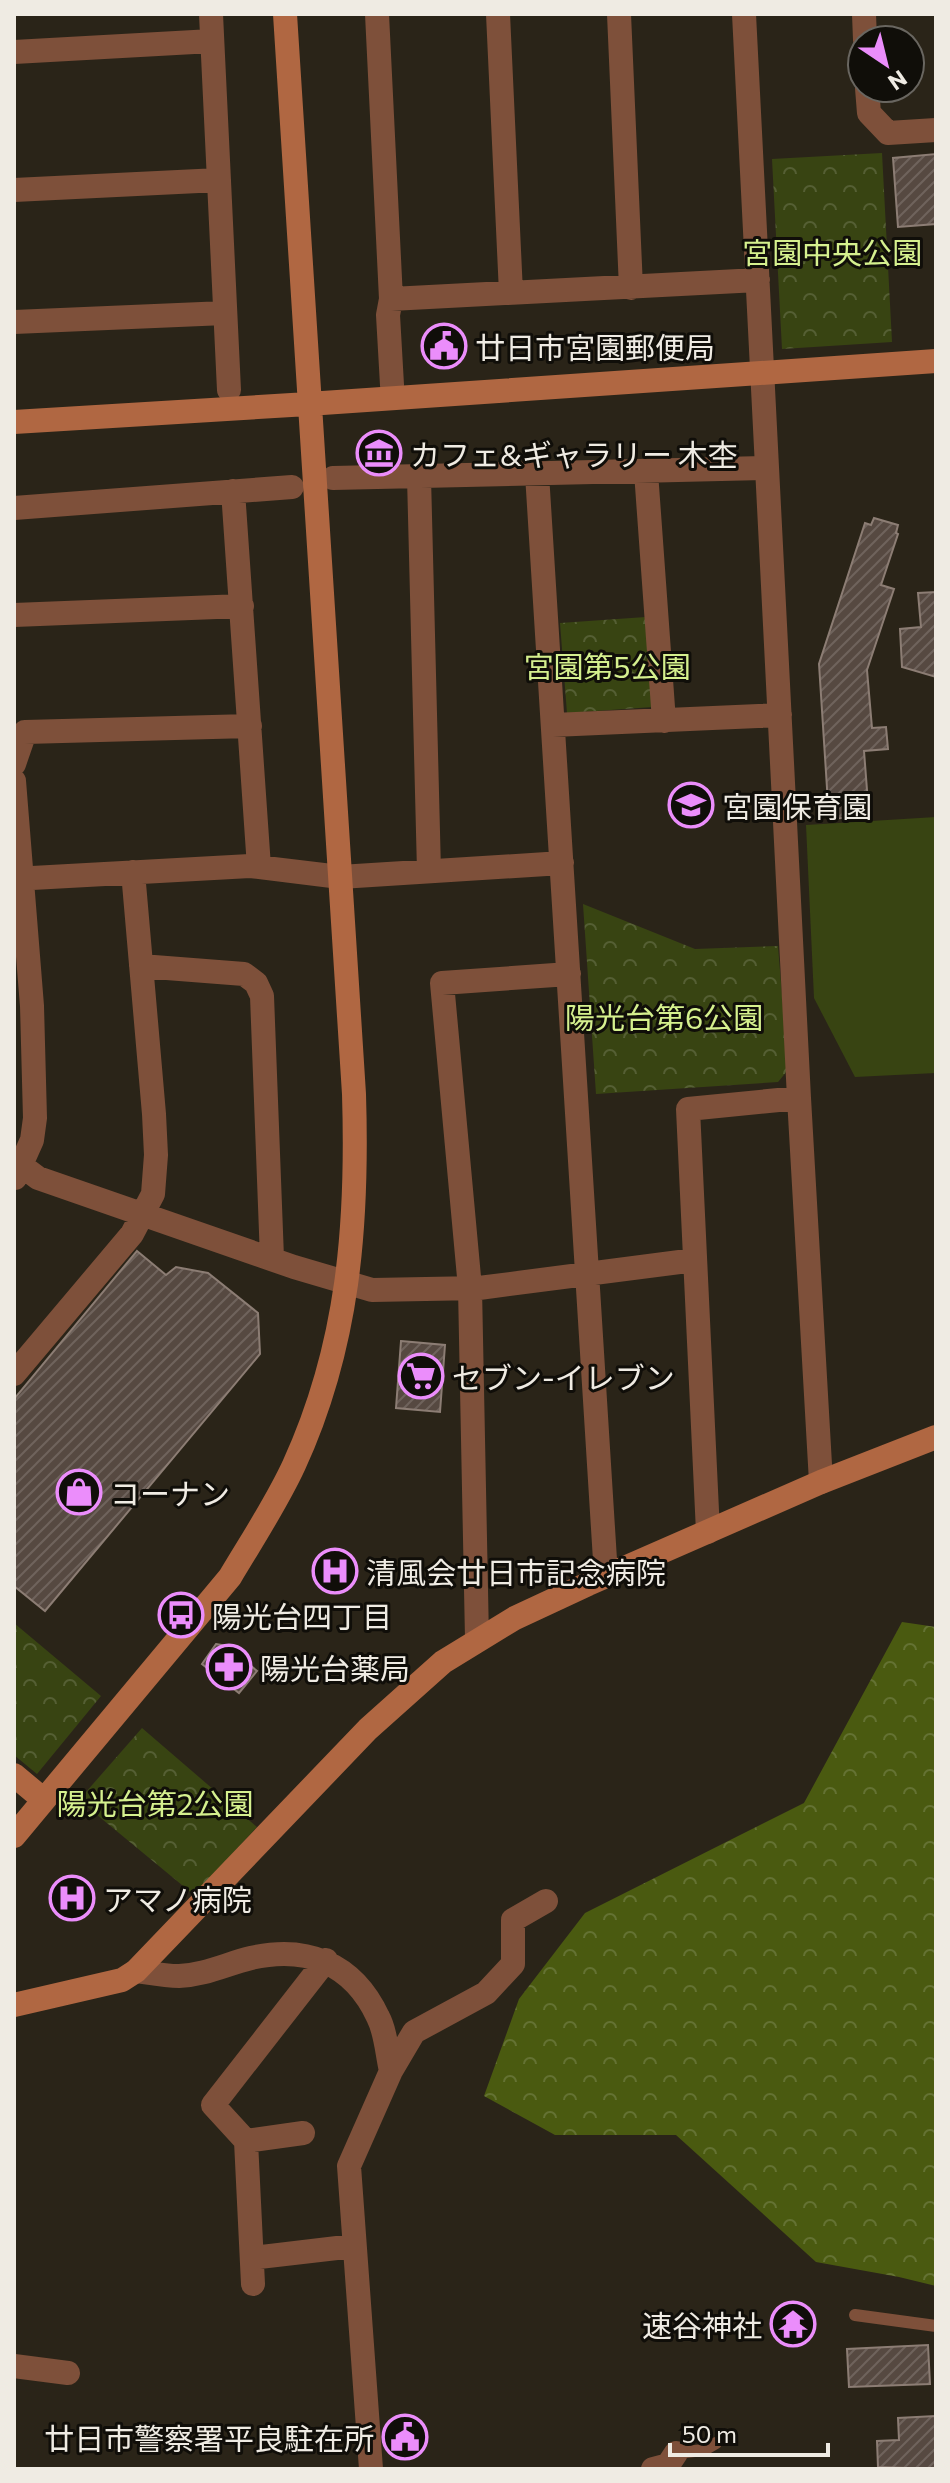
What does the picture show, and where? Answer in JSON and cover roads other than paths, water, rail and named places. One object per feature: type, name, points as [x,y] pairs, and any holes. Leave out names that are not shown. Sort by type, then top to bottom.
[{"type":"street","points":[[211,14],[229,390]]},
{"type":"street","points":[[14,1836],[230,1577],[274,1504],[294,1464],[324,1383],[347,1283],[356,1174],[285,14]]},
{"type":"street","points":[[377,14],[391,299],[388,315],[392,385]]},
{"type":"street","points":[[498,14],[511,293]]},
{"type":"street","points":[[619,14],[631,288]]},
{"type":"street","points":[[744,14],[821,1482]]},
{"type":"street","points":[[14,52],[212,41]]},
{"type":"street","points":[[868,104],[869,113],[888,133],[936,130]]},
{"type":"street","points":[[14,190],[219,180]]},
{"type":"street","points":[[391,299],[758,280]]},
{"type":"street","points":[[14,322],[225,313]]},
{"type":"street","points":[[14,422],[936,361]]},
{"type":"street","points":[[333,478],[767,468]]},
{"type":"street","points":[[646,472],[664,721]]},
{"type":"street","points":[[537,474],[606,1576]]},
{"type":"street","points":[[419,477],[429,871]]},
{"type":"street","points":[[14,508],[292,487]]},
{"type":"street","points":[[233,491],[259,867]]},
{"type":"street","points":[[14,615],[242,606]]},
{"type":"street","points":[[553,725],[780,715]]},
{"type":"street","points":[[14,764],[25,732],[250,726]]},
{"type":"street","points":[[14,781],[18,878],[32,1006],[35,1118],[32,1140],[16,1169],[372,1290],[470,1288],[695,1260]]},
{"type":"street","points":[[18,878],[259,867],[340,877],[562,863]]},
{"type":"street","points":[[14,1374],[132,1234],[153,1194],[156,1155],[133,872]]},
{"type":"street","points":[[141,966],[244,974],[256,983],[262,996],[272,1258]]},
{"type":"street","points":[[477,1639],[470,1288],[442,983],[569,974]]},
{"type":"street","points":[[708,1532],[688,1109],[799,1098]]},
{"type":"street","points":[[14,2005],[122,1980],[136,1971],[388,1710],[443,1662],[477,1639],[606,1576],[821,1482],[936,1437]]},
{"type":"street","points":[[14,1775],[44,1800]]},
{"type":"street","points":[[371,2469],[349,2166],[391,2071],[414,2032],[486,1993],[500,1980],[513,1964],[513,1920],[546,1901]]},
{"type":"street","points":[[136,1971],[177,1976],[213,1972],[249,1959],[286,1952],[326,1960],[358,1985],[379,2018],[391,2071]]},
{"type":"street","points":[[253,2284],[246,2141],[213,2105],[326,1960]]},
{"type":"street","points":[[246,2141],[303,2133]]},
{"type":"street","points":[[252,2258],[354,2246]]},
{"type":"street","points":[[14,2366],[68,2373]]},
{"type":"street","points":[[653,2469],[668,2465],[676,2453]]},
{"type":"lane","points":[[855,2315],[936,2326]]},
{"type":"lane","points":[[676,2453],[704,2450],[716,2443]]},
{"type":"place","name":"廿日市宮園郵便局","points":[[444,346]]},
{"type":"place","name":"カフェ&ギャラリー 木杢","points":[[379,453]]},
{"type":"place","name":"宮園保育園","points":[[691,805]]},
{"type":"place","name":"セブン-イレブン","points":[[421,1376]]},
{"type":"place","name":"コーナン","points":[[79,1492]]},
{"type":"place","name":"清風会廿日市記念病院","points":[[335,1571]]},
{"type":"place","name":"陽光台四丁目","points":[[181,1615]]},
{"type":"place","name":"陽光台薬局","points":[[229,1667]]},
{"type":"place","name":"アマノ病院","points":[[72,1898]]},
{"type":"place","name":"速谷神社","points":[[793,2324]]},
{"type":"place","name":"廿日市警察署平良駐在所","points":[[405,2437]]},
{"type":"park label","name":"宮園中央公園","points":[[832,251]]},
{"type":"park label","name":"宮園第5公園","points":[[607,665]]},
{"type":"park label","name":"陽光台第6公園","points":[[664,1016]]},
{"type":"park label","name":"陽光台第2公園","points":[[155,1802]]}]
